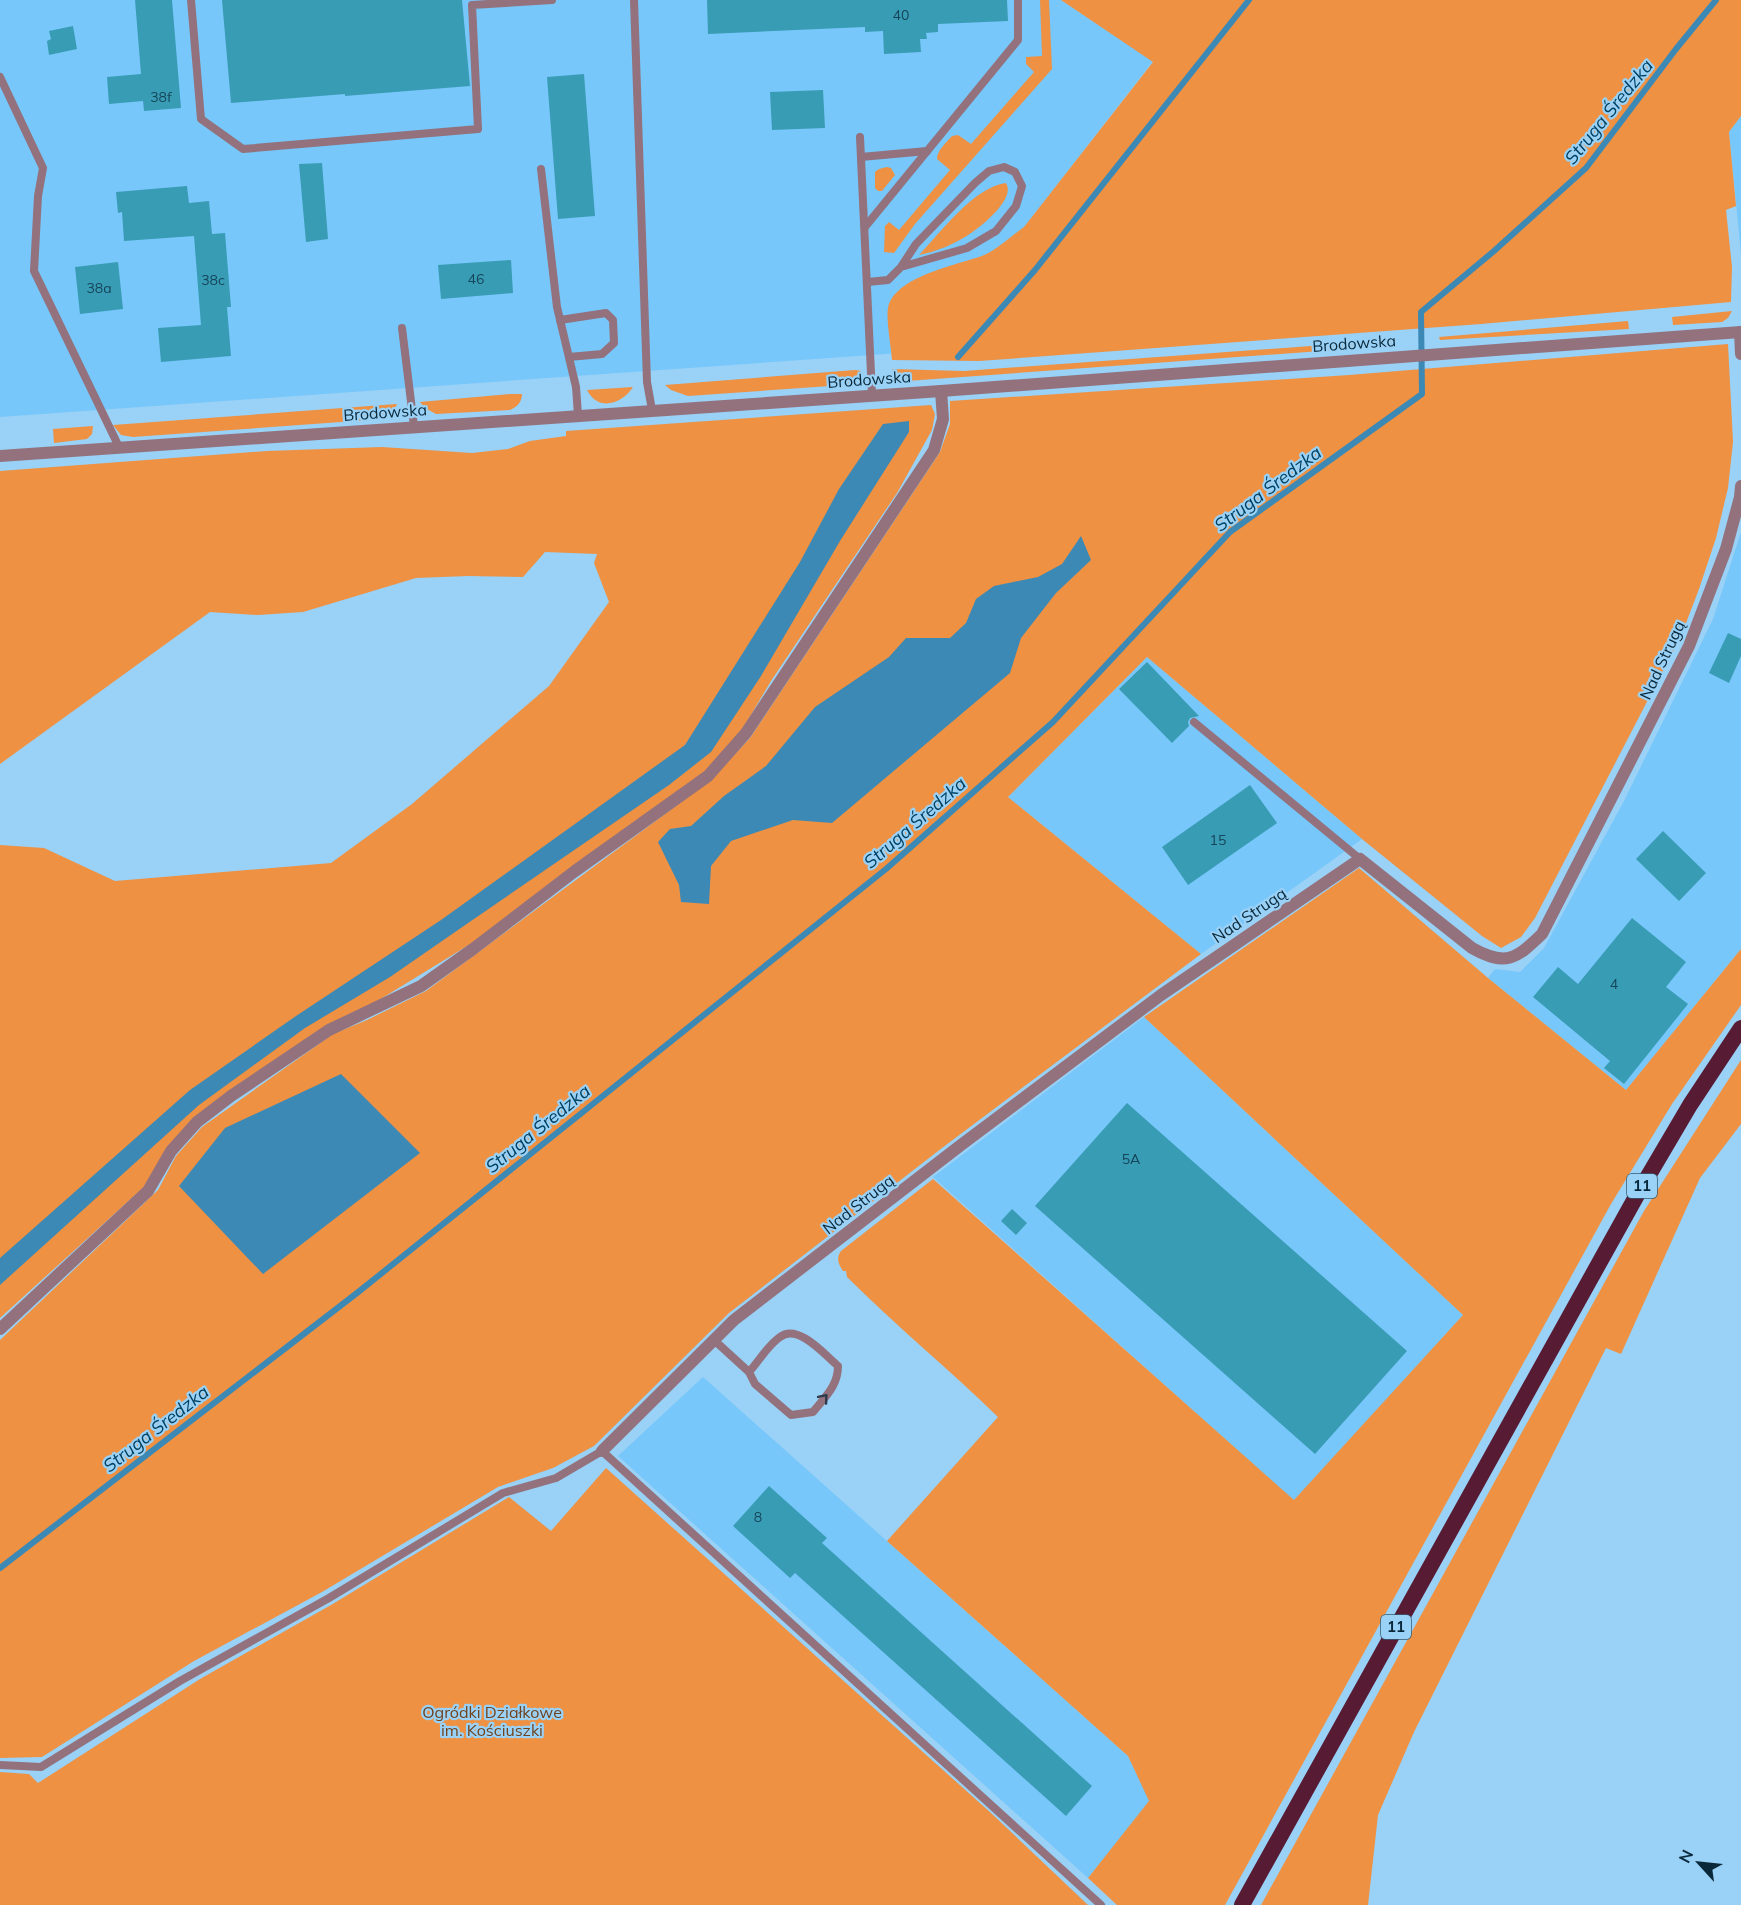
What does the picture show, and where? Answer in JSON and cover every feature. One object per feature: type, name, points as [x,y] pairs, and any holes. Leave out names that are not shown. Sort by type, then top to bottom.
[{"type":"highway","name":"11","points":[[1242,1905],[1636,1195],[1707,1078],[1741,1028]]},
{"type":"street","name":"Brodowska","points":[[0,456],[1741,332]]},
{"type":"street","points":[[1741,332],[1741,354]]},
{"type":"street","points":[[0,1329],[148,1191],[171,1151],[197,1122],[231,1096],[329,1030],[421,986],[575,871],[708,776],[746,733],[934,450],[943,419],[944,390]]},
{"type":"street","name":"Nad Strugą","points":[[602,1451],[734,1320],[1161,995],[1360,859],[1472,948],[1488,957],[1510,959],[1527,949],[1542,934],[1689,646],[1726,549],[1741,486]]},
{"type":"lane","points":[[190,0],[201,119],[243,149],[478,129],[472,5],[552,0]]},
{"type":"lane","points":[[634,0],[647,382],[652,410]]},
{"type":"lane","points":[[866,226],[1018,40],[1018,0]]},
{"type":"lane","points":[[0,77],[43,168],[38,196],[34,271],[119,447]]},
{"type":"lane","points":[[860,137],[866,226],[872,395]]},
{"type":"lane","points":[[861,157],[927,151]]},
{"type":"lane","points":[[868,282],[888,280],[901,267],[916,243],[989,171],[1004,167],[1015,172],[1022,186],[1016,206],[996,231],[967,248],[901,267]]},
{"type":"lane","points":[[541,169],[560,320],[576,387],[578,415]]},
{"type":"lane","points":[[560,320],[606,313],[613,320],[614,343],[602,354],[569,357]]},
{"type":"lane","points":[[402,328],[414,426]]},
{"type":"lane","points":[[1194,722],[1360,859]]},
{"type":"lane","points":[[714,1340],[749,1372],[755,1384],[791,1415],[813,1412],[833,1388],[838,1378],[838,1366],[809,1340],[794,1333],[781,1335],[749,1372]]},
{"type":"lane","points":[[0,1765],[41,1767],[180,1681],[329,1598],[503,1493],[556,1478],[602,1451],[1101,1905]]},
{"type":"shaded area","points":[[0,0],[1061,0],[1153,61],[928,351],[0,417]]},
{"type":"shaded area","points":[[1741,116],[1741,254],[1729,132]]},
{"type":"shaded area","points":[[909,421],[909,432],[840,541],[761,676],[711,752],[669,785],[390,977],[305,1028],[199,1105],[0,1285],[0,1258],[190,1090],[296,1016],[441,920],[685,745],[800,562],[839,489],[883,424]]},
{"type":"shaded area","points":[[1741,532],[1741,949],[1626,1090],[1488,978],[1495,969],[1520,972],[1544,948],[1624,801],[1713,619]]},
{"type":"shaded area","points":[[1081,536],[1091,560],[1056,593],[1021,638],[1010,673],[832,823],[793,820],[731,841],[711,866],[709,904],[681,902],[679,885],[658,842],[670,829],[691,826],[724,796],[766,766],[815,707],[889,657],[906,638],[950,638],[966,623],[976,599],[994,586],[1038,577],[1062,564]]},
{"type":"shaded area","points":[[1147,657],[1362,839],[1201,954],[1008,797]]},
{"type":"shaded area","points":[[1144,1017],[1463,1315],[1294,1501],[933,1177]]},
{"type":"shaded area","points":[[341,1074],[420,1153],[263,1274],[179,1186],[225,1128]]},
{"type":"shaded area","points":[[703,1377],[1128,1756],[1150,1801],[1088,1878],[618,1456]]},
{"type":"green space","points":[[1040,0],[1049,0],[1052,69],[915,224],[894,253],[884,252],[885,226],[889,222],[899,230],[950,170],[937,159],[943,146],[952,136],[958,135],[971,144],[1034,72],[1026,64],[1026,57],[1042,56]]},
{"type":"green space","points":[[1061,0],[1741,0],[1741,116],[1729,132],[1736,206],[1726,210],[1732,267],[1731,302],[1481,324],[979,361],[892,360],[888,308],[893,297],[914,280],[988,253],[1024,227],[1153,62]]},
{"type":"green space","points":[[887,167],[891,168],[895,175],[882,191],[878,191],[875,188],[875,172]]},
{"type":"green space","points":[[1006,183],[1008,189],[1006,196],[997,211],[983,224],[953,244],[919,255],[970,201],[994,186]]},
{"type":"green space","points":[[1732,311],[1722,322],[1673,325],[1672,317]]},
{"type":"green space","points":[[1628,321],[1629,329],[1440,340],[1439,337]]},
{"type":"green space","points":[[1393,340],[1393,343],[1376,347],[907,381],[898,378],[892,369],[964,371]]},
{"type":"green space","points":[[1728,344],[1733,442],[1728,488],[1716,538],[1699,589],[1681,636],[1535,918],[1521,937],[1501,948],[1482,936],[1362,839],[1147,657],[1008,797],[1201,954],[942,1148],[729,1313],[594,1446],[553,1468],[498,1487],[322,1592],[194,1661],[42,1757],[0,1758],[0,1340],[158,1190],[176,1156],[202,1127],[333,1034],[426,991],[711,780],[750,738],[940,452],[950,424],[950,401],[1349,375]]},
{"type":"green space","points":[[861,371],[858,377],[853,382],[844,385],[688,396],[671,390],[665,385]]},
{"type":"green space","points":[[633,387],[623,398],[610,403],[597,401],[587,390]]},
{"type":"green space","points":[[522,394],[519,404],[510,410],[436,414],[420,402]]},
{"type":"green space","points":[[397,404],[386,416],[369,420],[133,437],[121,435],[113,425]]},
{"type":"green space","points":[[931,405],[935,414],[932,430],[897,493],[771,681],[742,730],[707,770],[472,943],[229,1092],[144,1187],[0,1318],[0,845],[44,848],[115,881],[331,863],[412,804],[549,686],[609,602],[594,563],[597,554],[545,552],[523,577],[416,578],[303,612],[258,615],[210,612],[0,764],[0,471],[267,451],[382,447],[472,453],[508,449],[530,441],[566,436],[566,431]]},
{"type":"green space","points":[[93,426],[92,434],[87,439],[54,443],[53,429]]},
{"type":"green space","points":[[1359,868],[1488,978],[1626,1090],[1741,949],[1741,1005],[1672,1104],[1611,1204],[1225,1905],[1117,1905],[1088,1878],[1149,1801],[1128,1756],[887,1541],[998,1417],[847,1277],[846,1271],[843,1271],[839,1263],[838,1256],[841,1251],[933,1179],[1294,1500],[1463,1315],[1144,1017]]},
{"type":"green space","points":[[1741,1060],[1741,1124],[1700,1178],[1621,1354],[1606,1348],[1414,1732],[1378,1815],[1368,1905],[1261,1905],[1644,1211]]},
{"type":"green space","name":"Ogródki Działkowe im. Kościuszki","points":[[606,1468],[991,1813],[1088,1905],[0,1905],[0,1772],[29,1774],[38,1783],[200,1679],[331,1605],[509,1497],[551,1531]]},
{"type":"building","points":[[135,0],[172,0],[181,108],[144,111],[143,101],[109,104],[107,77],[141,74]]},
{"type":"building","points":[[222,0],[462,0],[470,86],[231,103]]},
{"type":"building","points":[[707,0],[1007,0],[1008,21],[938,24],[938,32],[926,33],[927,39],[920,39],[921,52],[884,54],[883,31],[865,32],[865,27],[708,34]]},
{"type":"building","points":[[73,26],[77,49],[49,55],[47,41],[51,39],[49,31]]},
{"type":"building","points":[[584,74],[595,216],[558,219],[547,77]]},
{"type":"building","points":[[823,90],[825,128],[772,130],[770,92]]},
{"type":"building","points":[[322,163],[328,239],[306,242],[299,164]]},
{"type":"building","points":[[187,186],[189,203],[209,201],[212,234],[225,233],[231,307],[227,307],[231,356],[161,362],[158,328],[201,325],[194,236],[124,241],[122,212],[118,213],[116,192]]},
{"type":"building","points":[[511,260],[513,293],[441,299],[438,265]]},
{"type":"building","points":[[118,262],[123,309],[80,314],[75,267]]},
{"type":"building","points":[[1728,633],[1741,639],[1741,656],[1729,683],[1709,673]]},
{"type":"building","points":[[1147,662],[1199,716],[1190,718],[1189,726],[1172,743],[1119,689]]},
{"type":"building","points":[[1250,785],[1277,823],[1188,885],[1162,847]]},
{"type":"building","points":[[1663,831],[1706,873],[1679,901],[1636,859]]},
{"type":"building","points":[[1632,918],[1686,962],[1666,987],[1688,1004],[1624,1084],[1604,1068],[1610,1061],[1533,997],[1558,967],[1578,984]]},
{"type":"building","points":[[1127,1103],[1407,1351],[1315,1454],[1035,1206]]},
{"type":"building","points":[[1012,1209],[1027,1223],[1016,1235],[1001,1221]]},
{"type":"building","points":[[769,1486],[827,1538],[822,1543],[1092,1786],[1066,1816],[795,1573],[790,1578],[733,1526]]},
{"type":"waterway","points":[[958,357],[1035,270],[1249,0]]},
{"type":"waterway","name":"Struga Średzka","points":[[0,1568],[357,1293],[886,869],[1053,722],[1230,532],[1422,394],[1421,312],[1494,251],[1586,168],[1716,0]]}]
